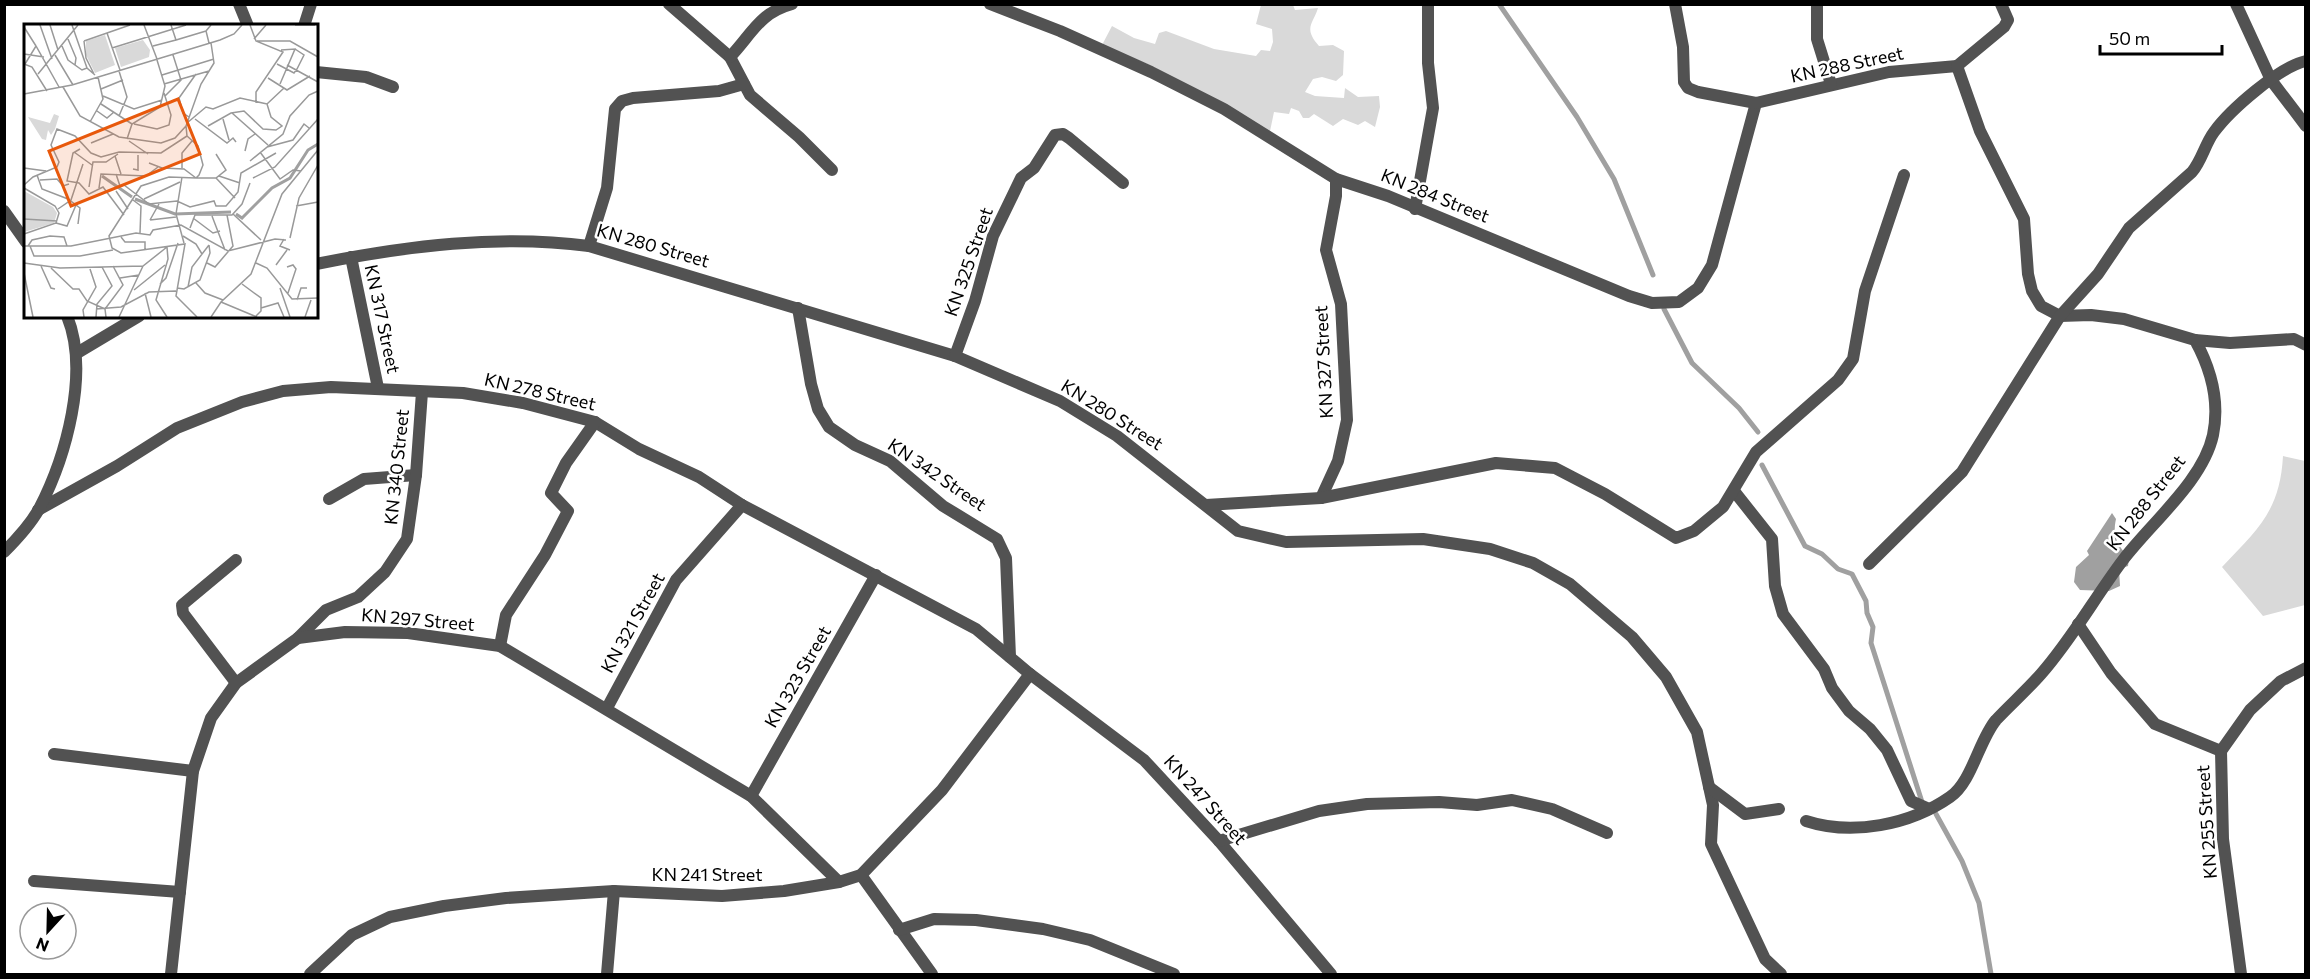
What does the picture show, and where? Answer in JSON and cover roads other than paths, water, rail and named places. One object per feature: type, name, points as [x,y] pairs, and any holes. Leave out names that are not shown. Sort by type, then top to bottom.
[{"type":"street","points":[[239,4],[247,24]]},
{"type":"street","points":[[305,24],[311,4]]},
{"type":"street","points":[[669,4],[730,57],[750,95],[799,137],[832,170]]},
{"type":"street","points":[[730,57],[747,40],[761,19],[792,4]]},
{"type":"street","name":"KN 284 Street","points":[[990,4],[1060,31],[1151,72],[1224,110],[1336,179],[1380,193],[1629,296],[1652,303],[1679,302],[1698,288],[1712,265],[1756,103]]},
{"type":"street","points":[[1415,209],[1433,108],[1428,63],[1428,4]]},
{"type":"street","name":"KN 288 Street","points":[[1675,4],[1683,47],[1684,82],[1688,88],[1756,103],[1831,84],[1911,68],[1957,66]]},
{"type":"street","points":[[1817,4],[1817,39],[1831,84]]},
{"type":"street","points":[[2001,4],[2008,20],[2004,27],[1957,66],[1989,150],[2024,219],[2032,291],[2041,306],[2060,315],[2091,315],[2124,319],[2194,340],[2230,343],[2294,339],[2306,345]]},
{"type":"street","points":[[2236,4],[2271,80],[2306,126]]},
{"type":"street","points":[[1869,564],[1962,472],[2060,315],[2098,273],[2129,228],[2192,172],[2199,163],[2212,134],[2224,119],[2271,80],[2298,63],[2306,61]]},
{"type":"street","points":[[318,72],[366,77],[393,87]]},
{"type":"street","points":[[590,246],[607,188],[615,109],[622,101],[633,98],[719,91],[744,84]]},
{"type":"street","name":"KN 325 Street","points":[[955,356],[975,301],[993,236],[1021,178],[1034,168],[1055,135],[1063,134],[1069,138],[1123,183]]},
{"type":"street","points":[[1206,505],[1321,498],[1496,463],[1555,468],[1605,494],[1676,538],[1694,531],[1708,522],[1734,491],[1756,452],[1838,380],[1853,359],[1865,291],[1904,175]]},
{"type":"street","name":"KN 327 Street","points":[[1321,498],[1338,460],[1347,420],[1341,304],[1326,250],[1336,196],[1336,179]]},
{"type":"street","points":[[4,211],[24,239]]},
{"type":"street","name":"KN 280 Street","points":[[318,264],[351,257],[503,239],[542,240],[590,246],[955,356],[1060,401],[1117,436],[1206,505],[1222,521],[1238,531],[1260,538],[1287,542],[1423,539],[1490,549],[1533,563],[1570,585],[1623,629],[1666,677],[1697,732],[1713,805],[1711,844],[1765,959],[1781,975]]},
{"type":"street","name":"KN 317 Street","points":[[351,257],[378,388]]},
{"type":"street","name":"KN 342 Street","points":[[798,308],[811,384],[818,410],[830,427],[855,445],[890,461],[943,506],[997,539],[1006,558],[1010,657]]},
{"type":"street","points":[[5,551],[28,527],[38,510],[62,450],[73,404],[77,353],[68,318]]},
{"type":"street","points":[[77,353],[136,318]]},
{"type":"street","name":"KN 288 Street","points":[[1806,821],[1845,829],[1878,825],[1929,810],[1952,796],[1972,766],[1994,723],[2041,675],[2124,558],[2155,524],[2205,457],[2213,436],[2217,404],[2211,374],[2194,340]]},
{"type":"street","name":"KN 278 Street","points":[[38,510],[177,428],[242,402],[283,391],[331,387],[463,393],[523,403],[595,422],[639,448],[699,477],[742,506],[976,629],[1030,674]]},
{"type":"street","name":"KN 340 Street","points":[[298,638],[326,610],[358,597],[385,572],[407,539],[416,475],[422,392]]},
{"type":"street","points":[[500,646],[506,615],[545,555],[568,511],[551,493],[566,463],[595,422]]},
{"type":"street","points":[[329,499],[364,479],[416,475]]},
{"type":"street","points":[[1734,491],[1772,539],[1775,586],[1783,614],[1824,669],[1832,688],[1849,711],[1870,729],[1887,750],[1911,801],[1929,810]]},
{"type":"street","name":"KN 321 Street","points":[[607,708],[676,580],[742,506]]},
{"type":"street","points":[[236,560],[182,605],[183,613],[237,683]]},
{"type":"street","name":"KN 323 Street","points":[[751,796],[876,575]]},
{"type":"street","points":[[2078,624],[2110,673],[2155,724],[2221,751]]},
{"type":"street","name":"KN 297 Street","points":[[171,975],[193,771],[211,718],[237,683],[298,638],[345,632],[408,633],[500,646],[751,796],[839,882]]},
{"type":"street","name":"KN 255 Street","points":[[2241,975],[2223,839],[2221,751],[2250,710],[2281,681],[2306,668]]},
{"type":"street","name":"KN 247 Street","points":[[1030,674],[1144,760],[1219,841],[1331,975]]},
{"type":"street","name":"KN 241 Street","points":[[309,975],[352,935],[390,917],[444,906],[495,899],[614,891],[722,896],[784,891],[839,882],[861,875],[942,790],[1030,674]]},
{"type":"street","points":[[54,754],[193,771]]},
{"type":"street","points":[[1709,788],[1745,814],[1779,809]]},
{"type":"street","points":[[1219,841],[1319,811],[1368,804],[1439,802],[1477,805],[1512,800],[1552,809],[1607,833]]},
{"type":"street","points":[[861,875],[933,975]]},
{"type":"street","points":[[34,881],[180,892]]},
{"type":"street","points":[[607,975],[614,891]]},
{"type":"street","points":[[899,930],[934,919],[976,920],[1043,929],[1090,940],[1174,975]]},
{"type":"waterway","points":[[1499,4],[1577,117],[1614,179],[1653,275]]},
{"type":"waterway","points":[[1664,309],[1692,363],[1739,408],[1758,432]]},
{"type":"waterway","points":[[1762,465],[1805,546],[1822,554],[1838,569],[1852,574],[1866,601],[1867,613],[1873,627],[1871,643],[1922,802]]},
{"type":"waterway","points":[[1936,814],[1962,861],[1979,903],[1991,974]]}]
